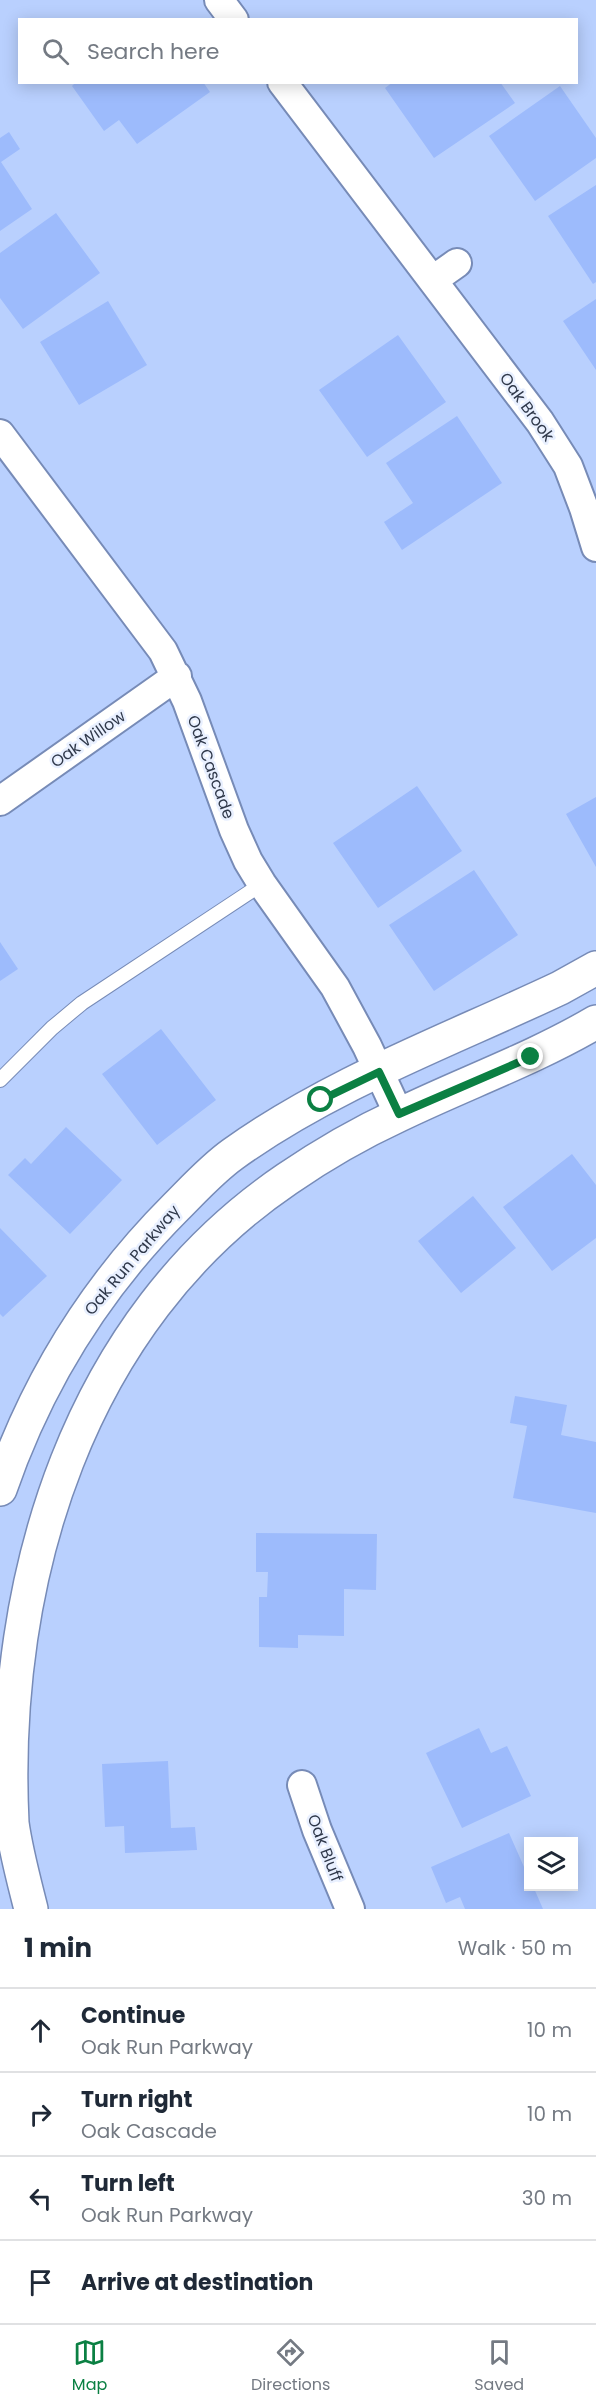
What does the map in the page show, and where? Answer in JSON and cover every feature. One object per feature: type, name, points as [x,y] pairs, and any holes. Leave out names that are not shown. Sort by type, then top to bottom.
[{"type":"street","points":[[219,0],[232,18]]},
{"type":"street","name":"Oak Brook","points":[[284,84],[540,422],[568,466],[585,508],[596,547]]},
{"type":"street","points":[[433,280],[457,263]]},
{"type":"street","name":"Oak Cascade","points":[[0,434],[163,651],[177,676],[234,830],[262,885],[335,987],[399,1114]]},
{"type":"street","name":"Oak Willow","points":[[0,801],[177,676]]},
{"type":"street","name":"Oak Run Parkway","points":[[0,1489],[14,1448],[52,1368],[79,1323],[153,1230],[231,1155],[321,1100],[560,988],[596,968]]},
{"type":"street","points":[[31,1909],[12,1824],[7,1775],[4,1693],[11,1636],[17,1596],[37,1518],[52,1473],[101,1376],[129,1335],[194,1257],[240,1214],[285,1180],[329,1152],[399,1114],[531,1057],[596,1022]]},
{"type":"street","name":"Oak Bluff","points":[[302,1785],[317,1830],[350,1909]]},
{"type":"lane","points":[[0,1080],[52,1028],[82,1003],[262,885]]},
{"type":"building","points":[[74,84],[204,84],[210,92],[137,144],[119,120],[104,131],[72,86]]},
{"type":"building","points":[[390,84],[501,84],[515,103],[434,158],[385,88]]},
{"type":"building","points":[[560,86],[596,138],[596,158],[535,201],[489,136]]},
{"type":"building","points":[[9,132],[20,149],[1,162],[32,209],[0,231],[0,138]]},
{"type":"building","points":[[596,185],[596,282],[593,284],[548,216]]},
{"type":"building","points":[[56,213],[100,273],[23,329],[0,298],[0,253]]},
{"type":"building","points":[[596,299],[596,370],[563,321]]},
{"type":"building","points":[[108,301],[147,365],[79,405],[40,342]]},
{"type":"building","points":[[398,335],[446,402],[367,457],[319,390]]},
{"type":"building","points":[[457,416],[502,483],[402,550],[384,522],[413,503],[386,463]]},
{"type":"building","points":[[417,786],[462,851],[378,908],[333,843]]},
{"type":"building","points":[[596,797],[596,867],[566,814]]},
{"type":"building","points":[[474,870],[518,935],[434,991],[389,925]]},
{"type":"building","points":[[0,942],[18,969],[0,981]]},
{"type":"building","points":[[161,1029],[216,1100],[157,1145],[102,1074]]},
{"type":"building","points":[[66,1127],[122,1180],[70,1234],[8,1175],[25,1158],[31,1164]]},
{"type":"building","points":[[572,1154],[596,1185],[596,1238],[552,1271],[503,1207]]},
{"type":"building","points":[[473,1196],[516,1248],[461,1293],[418,1241]]},
{"type":"building","points":[[0,1228],[47,1276],[3,1317],[0,1314]]},
{"type":"building","points":[[515,1396],[567,1405],[561,1435],[596,1442],[596,1513],[513,1498],[527,1426],[510,1423]]},
{"type":"building","points":[[256,1533],[377,1534],[376,1590],[344,1589],[344,1636],[298,1635],[298,1648],[259,1647],[259,1597],[267,1597],[268,1572],[256,1572]]},
{"type":"building","points":[[479,1728],[491,1753],[507,1746],[531,1796],[462,1828],[426,1753]]},
{"type":"building","points":[[168,1761],[171,1828],[195,1827],[197,1850],[125,1853],[124,1826],[105,1827],[102,1764]]},
{"type":"building","points":[[509,1833],[524,1867],[524,1891],[535,1891],[543,1909],[465,1909],[460,1897],[446,1903],[431,1867]]},
{"type":"route","points":[[321,1100],[379,1072],[399,1114],[531,1057]]}]
